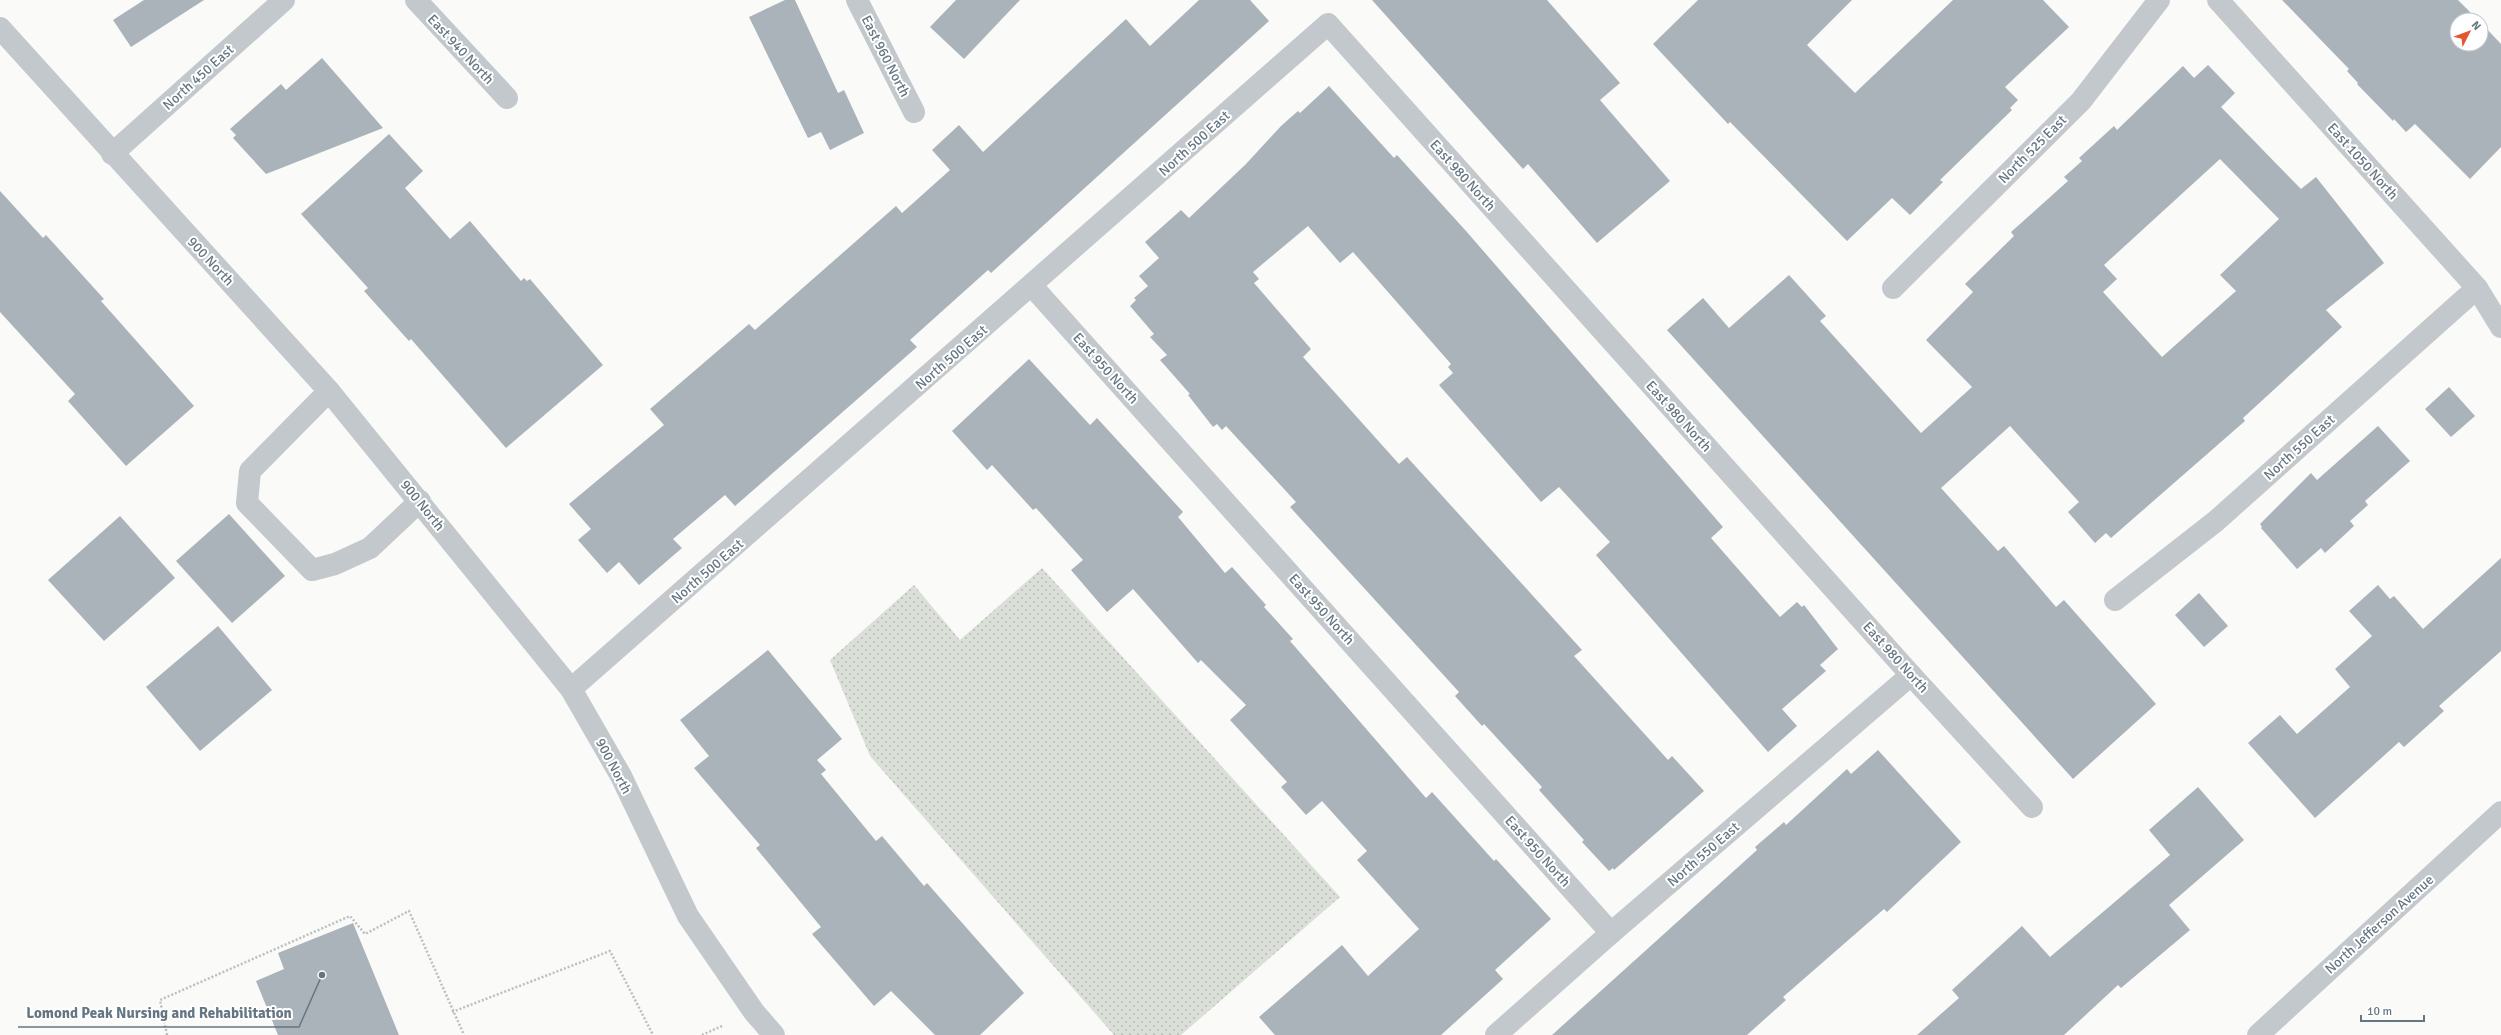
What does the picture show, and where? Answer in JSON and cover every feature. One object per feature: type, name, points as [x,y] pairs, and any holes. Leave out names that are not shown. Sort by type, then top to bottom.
[{"type":"street","name":"North 450 East","points":[[112,154],[284,0]]},
{"type":"street","name":"East 940 North","points":[[416,0],[507,98]]},
{"type":"street","name":"East 960 North","points":[[857,0],[914,112]]},
{"type":"street","name":"North 525 East","points":[[1893,288],[2081,100],[2159,0]]},
{"type":"street","name":"East 1050 North","points":[[2218,0],[2477,288],[2501,327]]},
{"type":"street","name":"North 500 East","points":[[571,689],[1032,286],[1328,24]]},
{"type":"street","name":"East 980 North","points":[[1328,24],[1911,675],[2032,806]]},
{"type":"street","name":"900 North","points":[[0,28],[112,154],[329,391],[420,501],[571,689],[621,776],[688,916],[754,1012],[774,1035]]},
{"type":"street","name":"East 950 North","points":[[1032,286],[1611,933]]},
{"type":"street","name":"North 550 East","points":[[2115,600],[2216,521],[2477,288]]},
{"type":"street","points":[[329,391],[250,472],[247,503],[312,570],[335,564],[370,548],[420,501]]},
{"type":"street","name":"North 550 East","points":[[1496,1035],[1611,933],[1911,675]]},
{"type":"street","name":"North Jefferson Avenue","points":[[2258,1035],[2501,812]]},
{"type":"path","points":[[167,1035],[160,1000],[350,916],[365,934],[409,911],[452,1012],[464,1035]]},
{"type":"path","points":[[452,1012],[610,952],[653,1035]]},
{"type":"shaded area","points":[[1042,568],[1340,897],[1181,1035],[1114,1035],[870,756],[830,660],[914,585],[960,640]]},
{"type":"building","points":[[144,0],[204,0],[131,47],[113,20]]},
{"type":"building","points":[[785,0],[795,0],[838,93],[844,90],[864,133],[830,150],[821,132],[808,138],[749,17]]},
{"type":"building","points":[[956,0],[1020,0],[964,59],[930,27]]},
{"type":"building","points":[[1199,0],[1250,0],[1269,21],[991,273],[988,270],[910,340],[917,347],[735,506],[725,495],[673,539],[682,548],[639,585],[619,562],[607,573],[578,540],[591,529],[569,504],[664,425],[650,409],[749,324],[755,330],[896,206],[902,213],[950,170],[932,150],[959,125],[983,152],[1126,19],[1150,46]]},
{"type":"building","points":[[1372,0],[1547,0],[1620,83],[1600,100],[1670,181],[1597,243],[1528,164],[1523,169]]},
{"type":"building","points":[[1698,0],[1852,0],[1807,45],[1855,93],[1953,0],[2043,0],[2069,27],[2005,87],[2018,100],[2010,108],[2012,110],[1940,180],[1943,182],[1910,215],[1892,198],[1847,241],[1730,122],[1728,124],[1653,44]]},
{"type":"building","points":[[2282,0],[2458,0],[2470,12],[2449,12],[2449,52],[2489,52],[2489,31],[2501,44],[2501,147],[2470,179],[2415,124],[2406,132],[2394,119],[2393,121],[2357,84],[2358,83],[2347,71],[2349,69]]},
{"type":"building","points":[[322,58],[383,128],[266,174],[233,138],[236,135],[230,129],[281,84],[286,90]]},
{"type":"building","points":[[2208,65],[2235,93],[2221,107],[2301,189],[2316,177],[2384,263],[2326,310],[2342,327],[2243,418],[2245,421],[2111,538],[2106,533],[2095,543],[2068,512],[2079,502],[2010,426],[1941,488],[1998,551],[2004,546],[2056,607],[2064,600],[2156,704],[2073,779],[1667,330],[1703,298],[1729,328],[1789,275],[1826,316],[1820,321],[1921,433],[1972,387],[1926,340],[1973,292],[1965,284],[2014,236],[2011,232],[2068,181],[2064,177],[2082,161],[2079,158],[2114,126],[2117,130],[2183,66],[2194,78]],"holes":[[[2220,159],[2279,219],[2220,275],[2236,291],[2162,357],[2103,292],[2117,279],[2104,265]]]},
{"type":"building","points":[[1329,86],[1394,158],[1397,155],[1466,231],[1723,527],[1711,538],[1780,617],[1797,602],[1802,607],[1804,605],[1838,649],[1820,665],[1826,671],[1782,709],[1797,726],[1768,752],[1596,555],[1610,542],[1559,487],[1541,502],[1439,385],[1453,373],[1448,367],[1451,364],[1353,252],[1340,263],[1308,226],[1253,272],[1259,279],[1254,283],[1311,349],[1303,357],[1399,464],[1407,457],[1582,650],[1574,656],[1668,760],[1672,756],[1704,791],[1614,870],[1613,868],[1609,871],[1582,842],[1584,840],[1539,790],[1542,787],[1484,724],[1482,726],[1455,696],[1459,692],[1290,507],[1296,502],[1226,426],[1222,430],[1217,424],[1213,427],[1188,395],[1190,394],[1160,360],[1167,355],[1150,337],[1154,334],[1130,306],[1136,300],[1134,298],[1148,286],[1139,276],[1159,258],[1145,242],[1181,210],[1189,218],[1246,164],[1281,126],[1298,111],[1300,113]]},
{"type":"building","points":[[389,134],[423,171],[405,188],[450,239],[470,221],[521,281],[524,278],[527,281],[530,279],[603,365],[506,448],[411,339],[409,341],[364,291],[368,288],[301,214]]},
{"type":"building","points":[[0,191],[43,238],[46,235],[104,299],[101,301],[194,406],[126,466],[68,401],[75,394],[0,312]]},
{"type":"building","points":[[1029,359],[1090,425],[1097,418],[1183,512],[1178,517],[1225,573],[1232,567],[1266,605],[1264,607],[1293,639],[1290,641],[1426,798],[1432,792],[1494,861],[1496,859],[1551,919],[1495,970],[1503,979],[1441,1035],[1275,1035],[1259,1017],[1342,945],[1368,976],[1419,929],[1357,860],[1367,851],[1322,801],[1306,815],[1281,787],[1287,782],[1230,720],[1246,705],[1201,660],[1198,663],[1133,589],[1107,612],[1071,570],[1083,560],[1036,508],[1033,510],[992,465],[987,470],[952,431]]},
{"type":"building","points":[[2449,387],[2475,416],[2451,437],[2425,409]]},
{"type":"building","points":[[2378,426],[2410,461],[2365,501],[2368,505],[2350,521],[2354,526],[2325,553],[2321,548],[2297,569],[2261,528],[2262,527],[2260,524],[2311,473],[2317,480]]},
{"type":"building","points":[[229,514],[285,576],[232,623],[176,561]]},
{"type":"building","points":[[120,516],[175,578],[104,641],[48,580]]},
{"type":"building","points":[[2501,558],[2501,651],[2439,706],[2444,711],[2404,747],[2399,742],[2315,818],[2248,743],[2280,715],[2297,734],[2350,687],[2335,669],[2372,636],[2349,611],[2378,585],[2390,599],[2394,596],[2423,629]]},
{"type":"building","points":[[2199,593],[2228,626],[2204,647],[2175,615]]},
{"type":"building","points":[[218,626],[272,690],[200,751],[146,687]]},
{"type":"building","points":[[768,650],[842,739],[817,760],[826,770],[821,774],[876,841],[882,836],[924,886],[927,883],[1024,993],[980,1035],[935,1035],[891,991],[874,1006],[812,934],[821,927],[756,848],[760,845],[694,768],[709,756],[680,720]]},
{"type":"building","points":[[1878,750],[1961,842],[1887,912],[1884,909],[1783,997],[1786,1000],[1747,1035],[1552,1035],[1757,850],[1755,847],[1784,822],[1786,825],[1847,769],[1851,774]]},
{"type":"building","points":[[2198,787],[2244,840],[2169,905],[2190,930],[2121,988],[2118,985],[2064,1035],[1917,1035],[1959,998],[1952,990],[2022,926],[2050,957],[2170,855],[2149,830]]},
{"type":"building","points":[[353,923],[399,1035],[278,1035],[256,981],[284,969],[278,953]]},
{"type":"place","name":"Lomond Peak Nursing and Rehabilitation","points":[[322,975]]}]
